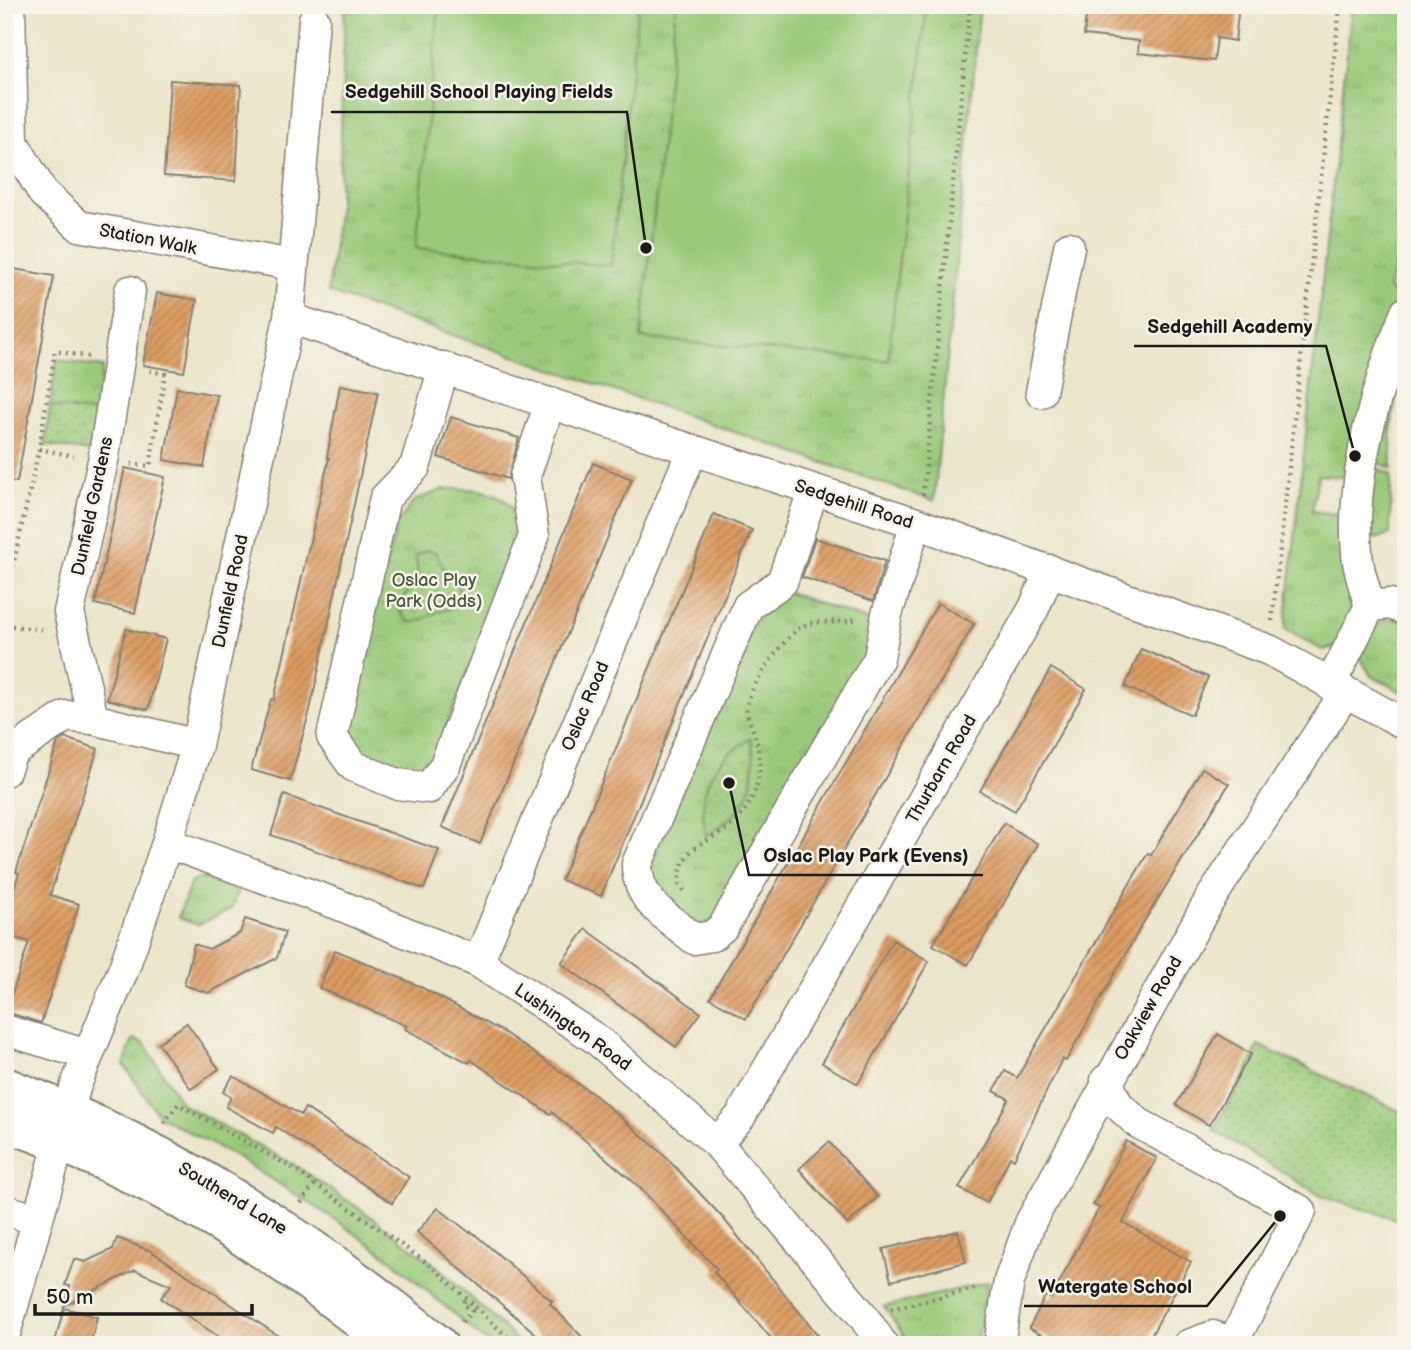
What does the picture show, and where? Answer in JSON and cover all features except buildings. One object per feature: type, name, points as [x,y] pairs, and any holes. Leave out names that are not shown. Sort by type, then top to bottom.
[{"type":"main road","name":"Southend Lane","points":[[5,1087],[156,1188],[246,1240],[336,1301],[390,1345]]},
{"type":"main road","name":"Southend Lane","points":[[5,1122],[64,1126],[172,1161],[241,1201],[349,1275],[448,1336]]},
{"type":"street","name":"Station Walk","points":[[10,5],[13,142],[43,193],[79,226],[292,265]]},
{"type":"street","name":"Dunfield Road","points":[[5,1334],[64,1126],[88,1055],[124,968],[167,843],[197,744],[289,318],[314,20]]},
{"type":"street","points":[[1041,392],[1069,247]]},
{"type":"street","name":"Dunfield Gardens","points":[[93,719],[69,612],[103,461],[130,291]]},
{"type":"street","points":[[1406,312],[1383,367],[1367,437],[1357,554],[1370,606],[1390,604],[1406,610]]},
{"type":"street","name":"Sedgehill Road","points":[[289,318],[916,523],[1050,570],[1269,650],[1406,725]]},
{"type":"street","points":[[444,367],[415,467],[385,498],[332,737],[353,766],[397,784],[429,788],[445,765],[534,536],[525,476],[550,402]]},
{"type":"street","name":"Oslac Road","points":[[478,962],[692,450]]},
{"type":"street","points":[[813,491],[782,583],[748,606],[637,864],[637,883],[645,898],[694,939],[712,936],[723,927],[879,658],[887,614],[916,523]]},
{"type":"street","name":"Thurbarn Road","points":[[717,1143],[740,1117],[1034,608],[1050,570]]},
{"type":"street","name":"Oakview Road","points":[[999,1345],[1009,1281],[1031,1221],[1106,1080],[1209,901],[1338,689],[1370,606]]},
{"type":"street","points":[[5,771],[12,752],[66,716],[93,719],[197,744]]},
{"type":"street","name":"Lushington Road","points":[[167,843],[337,904],[478,962],[596,1039],[717,1143],[863,1316],[883,1345]]},
{"type":"street","points":[[5,1030],[88,1055]]},
{"type":"street","points":[[1106,1080],[1118,1105],[1138,1123],[1301,1211],[1235,1343],[1213,1336],[1188,1345]]},
{"type":"street","points":[[5,1210],[36,1219]]},
{"type":"path","points":[[916,523],[923,497],[970,5]]},
{"type":"path","points":[[1269,650],[1340,5]]},
{"type":"path","points":[[38,449],[103,461]]},
{"type":"path","points":[[686,894],[679,884],[683,858],[693,848],[722,833],[732,824],[754,794],[760,775],[760,760],[747,711],[747,701],[771,660],[797,629],[807,624],[846,624],[866,614],[887,614]]},
{"type":"path","points":[[5,625],[49,631],[73,626]]},
{"type":"path","points":[[161,1127],[178,1104],[315,1184],[433,1267],[516,1345]]},
{"type":"path","points":[[301,1204],[315,1184]]},
{"type":"path","points":[[863,1316],[1009,1281]]},
{"type":"path","points":[[448,1336],[472,1311],[463,1303],[467,1298]]},
{"type":"green space","points":[[345,5],[980,5],[934,501],[328,292],[339,203]]},
{"type":"green space","points":[[439,5],[638,5],[611,266],[416,248]]},
{"type":"green space","points":[[676,5],[927,5],[888,361],[641,338]]},
{"type":"green space","points":[[1352,5],[1406,5],[1406,239],[1388,288],[1401,300],[1353,478],[1318,475],[1312,511],[1348,515],[1356,607],[1336,647],[1322,650],[1285,629]]},
{"type":"green space","points":[[57,360],[103,367],[96,413],[50,406]]},
{"type":"green space","points":[[1399,373],[1391,429],[1392,469],[1377,462],[1395,374]]},
{"type":"green space","points":[[50,406],[96,413],[90,452],[45,445]]},
{"type":"green space","points":[[1375,467],[1391,475],[1390,535],[1376,539],[1366,532]]},
{"type":"green space","points":[[444,489],[473,489],[496,495],[513,510],[520,537],[430,769],[415,775],[359,753],[344,734],[397,523],[415,500]]},
{"type":"green space","name":"Oslac Play Park (Odds)","points":[[427,550],[435,552],[447,574],[458,582],[459,592],[449,609],[419,621],[407,621],[398,605],[418,578],[416,555]]},
{"type":"green space","points":[[786,592],[879,624],[875,652],[716,920],[699,925],[657,894],[647,874],[755,621]]},
{"type":"green space","points":[[1394,618],[1406,622],[1406,694],[1371,676],[1360,657],[1375,626]]},
{"type":"green space","points":[[751,738],[754,770],[747,796],[732,817],[706,836],[703,804],[710,778],[725,757]]},
{"type":"green space","points":[[200,878],[239,889],[231,909],[198,925],[178,918],[191,882]]},
{"type":"green space","points":[[133,1039],[144,1043],[182,1104],[293,1164],[369,1215],[439,1268],[522,1345],[490,1345],[388,1257],[333,1218],[234,1156],[159,1116],[124,1065]]},
{"type":"green space","points":[[1258,1045],[1406,1114],[1406,1222],[1323,1197],[1213,1130],[1247,1072]]},
{"type":"green space","points":[[988,1282],[977,1345],[910,1345],[884,1307]]},
{"type":"place","name":"Sedgehill School Playing Fields","points":[[646,248]]},
{"type":"place","name":"Sedgehill Academy","points":[[1355,456]]},
{"type":"place","name":"Oslac Play Park (Evens)","points":[[729,783]]},
{"type":"place","name":"Watergate School","points":[[1280,1216]]}]
